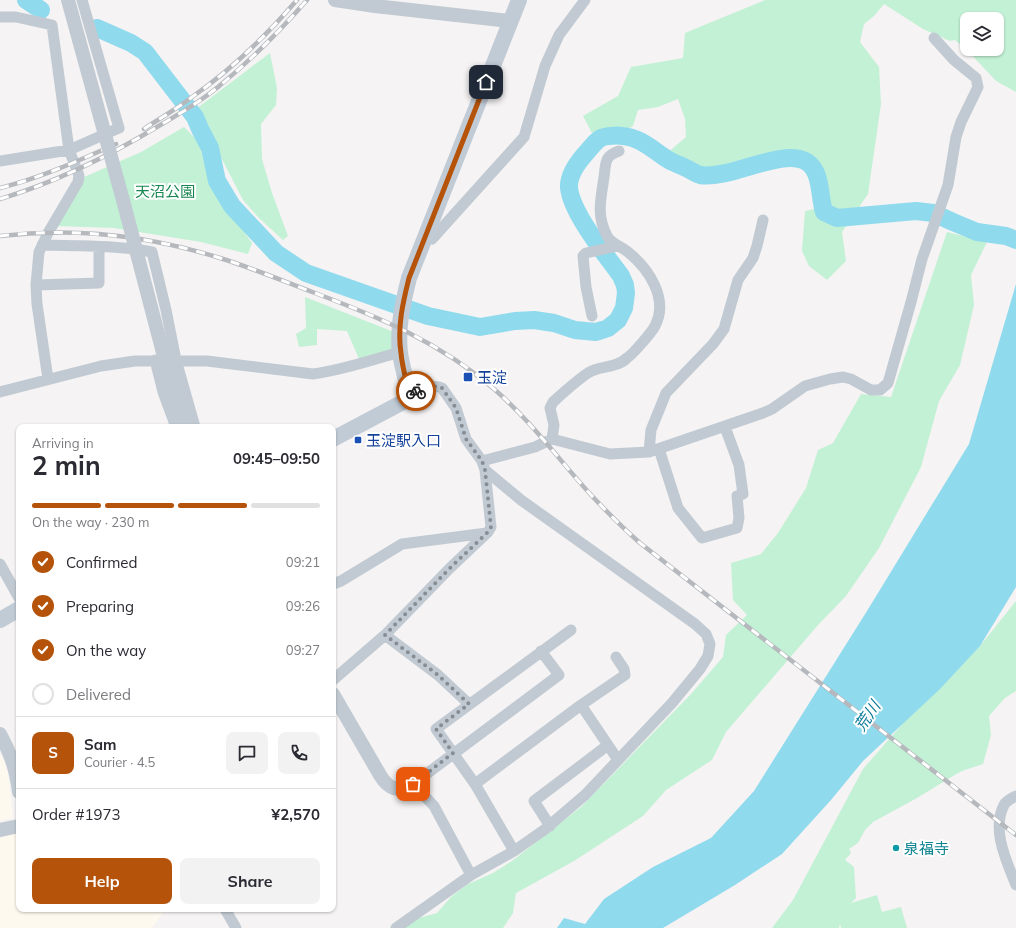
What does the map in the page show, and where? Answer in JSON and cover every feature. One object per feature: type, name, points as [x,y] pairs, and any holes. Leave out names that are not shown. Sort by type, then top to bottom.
[{"type":"main road","points":[[336,437],[405,401],[408,397],[409,393],[400,352],[403,302],[409,278],[518,0]]},
{"type":"main road","points":[[0,620],[16,611]]},
{"type":"street","points":[[68,0],[124,204],[171,364],[184,424]]},
{"type":"street","points":[[0,161],[69,150],[119,128],[82,0]]},
{"type":"street","points":[[335,0],[382,7],[510,21]]},
{"type":"street","points":[[426,235],[432,239],[524,137],[545,66],[559,35],[585,0]]},
{"type":"street","points":[[0,17],[16,17],[52,25],[69,150],[79,176],[78,182],[39,252],[36,285],[48,379]]},
{"type":"street","points":[[483,465],[535,447],[552,439],[610,454],[654,450],[725,427],[772,409],[805,386],[843,377],[851,379],[871,390],[880,390],[888,383],[922,259],[948,185],[956,137],[963,116],[978,87],[976,78],[954,60],[934,38]]},
{"type":"street","points":[[613,247],[607,237],[600,218],[601,198],[607,158],[612,153],[619,151]]},
{"type":"street","points":[[725,427],[739,465],[743,494],[737,496],[740,518],[737,528],[702,538],[678,508],[654,450],[651,430],[666,393],[713,344],[724,329],[738,280],[753,258],[763,220]]},
{"type":"street","points":[[42,245],[132,248],[152,252],[166,310],[171,364],[194,424]]},
{"type":"street","points":[[36,285],[100,283],[99,247]]},
{"type":"street","points":[[552,439],[554,425],[550,408],[554,402],[589,372],[614,365],[628,358],[655,326],[659,313],[659,300],[653,280],[641,264],[627,251],[613,247],[586,253],[583,256],[586,286],[592,316]]},
{"type":"street","points":[[0,392],[116,362],[155,360],[171,364],[207,361],[313,374],[359,364],[400,352]]},
{"type":"street","points":[[155,360],[163,392],[175,424]]},
{"type":"street","points":[[396,928],[471,875],[514,851],[550,826],[585,795],[672,703],[708,656],[710,644],[706,634],[695,624],[521,500],[483,465],[466,439],[456,408],[442,388],[439,386],[433,386],[409,393]]},
{"type":"street","points":[[336,677],[385,635],[449,569],[488,532],[491,527],[483,465]]},
{"type":"street","points":[[336,582],[402,544],[488,532]]},
{"type":"street","points":[[0,564],[16,593]]},
{"type":"street","points":[[514,851],[475,784],[436,729],[571,630]]},
{"type":"street","points":[[385,635],[438,675],[469,704]]},
{"type":"street","points":[[336,699],[380,775],[389,787],[396,789],[406,788],[559,675],[541,651]]},
{"type":"street","points":[[475,784],[581,705],[625,675],[624,669],[616,656]]},
{"type":"street","points":[[581,705],[618,760]]},
{"type":"street","points":[[0,734],[9,750],[16,775]]},
{"type":"street","points":[[550,826],[534,801],[608,745]]},
{"type":"street","points":[[413,784],[434,806],[471,875]]},
{"type":"street","points":[[1016,796],[1004,804],[1001,814],[999,836],[1006,861],[1016,885]]},
{"type":"street","points":[[0,830],[16,827]]},
{"type":"street","points":[[227,912],[236,928]]},
{"type":"shaded area","points":[[0,753],[8,773],[13,818],[0,821]]},
{"type":"shaded area","points":[[16,834],[16,912],[164,912],[152,928],[0,928],[0,838]]},
{"type":"green space","points":[[765,0],[1016,0],[1016,92],[996,81],[973,56],[1004,56],[1004,12],[960,12],[960,44],[955,40],[950,41],[923,29],[884,4],[874,16],[864,24],[860,42],[879,67],[881,104],[868,194],[842,232],[846,261],[827,280],[809,266],[802,251],[805,211],[819,208],[823,190],[821,175],[812,162],[808,159],[782,152],[710,172],[698,171],[687,167],[666,154],[686,137],[685,119],[678,99],[658,107],[638,110],[633,126],[628,129],[592,133],[583,116],[618,96],[631,67],[683,58],[685,33]]},
{"type":"green space","points":[[270,53],[277,88],[276,105],[261,124],[262,159],[272,193],[288,236],[283,240],[259,218],[243,200],[196,109]]},
{"type":"green space","name":"天沼公園","points":[[184,127],[199,142],[210,185],[252,243],[248,254],[201,242],[114,228],[56,226],[82,178],[141,152]]},
{"type":"green space","points":[[947,232],[987,242],[971,275],[974,305],[960,365],[939,401],[921,467],[879,548],[846,596],[818,625],[726,732],[712,760],[666,790],[643,816],[574,861],[516,893],[513,913],[503,928],[390,928],[394,925],[437,913],[451,897],[466,885],[493,873],[512,861],[581,807],[691,694],[723,657],[726,635],[747,615],[733,600],[731,563],[761,554],[778,533],[806,488],[818,450],[833,443],[861,394],[891,397]]},
{"type":"green space","points":[[305,297],[394,332],[395,349],[359,359],[347,331],[317,329],[317,345],[299,347],[296,334],[306,328]]},
{"type":"green space","points":[[1016,601],[1016,691],[1005,698],[989,716],[991,735],[983,764],[962,771],[873,822],[865,830],[858,843],[849,849],[851,853],[845,860],[854,867],[856,898],[851,903],[877,895],[882,912],[901,907],[907,928],[841,928],[840,924],[839,928],[772,928],[793,900],[863,769],[905,721],[980,646]]},
{"type":"water","name":"荒川","points":[[1016,284],[1016,587],[980,646],[940,689],[863,761],[831,800],[782,854],[735,885],[663,928],[557,928],[564,918],[585,924],[604,899],[653,867],[711,838],[754,791],[867,611],[969,444]]},
{"type":"waterway","points":[[26,0],[41,10]]},
{"type":"waterway","points":[[97,28],[131,43],[145,52],[195,117],[210,148],[217,181],[232,206],[276,253],[306,273],[428,316],[480,327],[515,321],[534,320],[554,323],[575,330],[596,332],[608,328],[618,320],[624,308],[626,293],[625,285],[621,276],[599,246],[576,210],[569,188],[570,179],[574,169],[597,141],[608,136],[629,137],[640,141],[669,160],[700,175],[726,173],[770,161],[784,158],[796,158],[807,162],[812,166],[818,178],[824,212],[837,218],[916,211],[933,213],[977,232],[1006,236],[1016,240]]},
{"type":"railway","points":[[144,129],[180,106],[220,76],[273,27],[297,0]]},
{"type":"railway","points":[[0,199],[63,176],[83,167],[191,107],[242,67],[307,0]]},
{"type":"railway","points":[[0,188],[44,174],[116,144]]},
{"type":"railway","points":[[0,236],[28,233],[84,233],[112,235],[193,250],[244,266],[339,302],[386,322],[431,345],[473,372],[507,401],[533,427],[592,496],[640,543],[1016,835]]},
{"type":"way so far","points":[[413,784],[453,753],[436,729],[469,704],[438,675],[385,635],[449,569],[488,532],[491,527],[484,465],[466,439],[456,408],[439,386],[433,386],[416,391]]},
{"type":"place","name":"玉淀","points":[[468,377]]},
{"type":"place","name":"玉淀駅入口","points":[[358,440]]},
{"type":"place","name":"泉福寺","points":[[896,848]]},
{"type":"route","points":[[416,391],[409,393],[400,352],[400,327],[403,302],[409,278],[486,82]]}]
